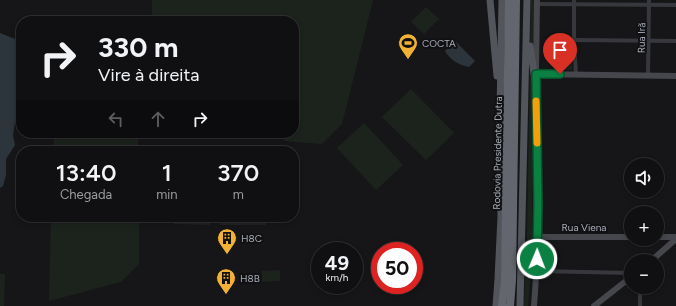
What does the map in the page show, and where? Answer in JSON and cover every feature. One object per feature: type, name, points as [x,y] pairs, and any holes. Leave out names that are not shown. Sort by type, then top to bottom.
[{"type":"highway","name":"Rodovia Presidente Dutra","points":[[502,306],[505,281],[509,0]]},
{"type":"highway","name":"Rodovia Presidente Dutra","points":[[510,306],[512,280],[516,0]]},
{"type":"main road","points":[[490,0],[500,113]]},
{"type":"main road","points":[[496,306],[501,217],[500,113],[502,0]]},
{"type":"main road","points":[[520,306],[527,0]]},
{"type":"main road","points":[[534,306],[538,202],[536,87],[537,2]]},
{"type":"main road","points":[[527,25],[536,87]]},
{"type":"main road","points":[[536,74],[676,76]]},
{"type":"main road","name":"Rua Viena","points":[[537,237],[624,237]]},
{"type":"main road","points":[[664,237],[676,238]]},
{"type":"main road","points":[[659,254],[676,238]]},
{"type":"main road","points":[[596,306],[624,283]]},
{"type":"street","points":[[537,2],[649,2],[676,5]]},
{"type":"street","points":[[574,2],[576,75]]},
{"type":"street","name":"Rua Irã","points":[[648,76],[649,2]]},
{"type":"street","points":[[574,40],[676,41]]},
{"type":"street","points":[[536,271],[624,273]]},
{"type":"street","points":[[640,294],[640,306]]},
{"type":"shaded area","points":[[152,0],[373,0],[342,124],[322,144],[284,141],[284,138],[299,138],[299,16],[152,16]]},
{"type":"shaded area","points":[[531,0],[534,0],[532,255],[528,306],[524,306],[527,236]]},
{"type":"shaded area","points":[[426,7],[439,19],[424,34],[411,22]]},
{"type":"shaded area","points":[[0,33],[16,40],[16,102],[13,136],[15,145],[6,159],[6,175],[3,186],[0,188]]},
{"type":"shaded area","points":[[455,41],[475,61],[469,67],[455,62],[445,51]]},
{"type":"shaded area","points":[[564,54],[572,54],[572,70],[563,70]]},
{"type":"shaded area","points":[[411,89],[454,133],[426,160],[382,117]]},
{"type":"shaded area","points":[[364,123],[403,165],[376,190],[337,148]]},
{"type":"shaded area","points":[[138,138],[138,146],[53,146],[54,139]]},
{"type":"shaded area","points":[[51,222],[139,222],[139,264],[121,282],[49,301]]},
{"type":"shaded area","points":[[174,222],[210,222],[210,225],[174,224]]},
{"type":"shaded area","points":[[220,222],[266,222],[266,225],[220,225]]},
{"type":"shaded area","points":[[280,270],[280,281],[262,282],[262,271]]},
{"type":"shaded area","points":[[0,274],[5,274],[4,306],[0,306]]},
{"type":"slow traffic","points":[[536,101],[537,143]]},
{"type":"place","name":"COCTA","points":[[408,60]]},
{"type":"place","name":"H8C","points":[[227,255]]},
{"type":"place","name":"H8B","points":[[226,295]]},
{"type":"route","points":[[537,259],[538,202],[536,74],[560,74]]}]
